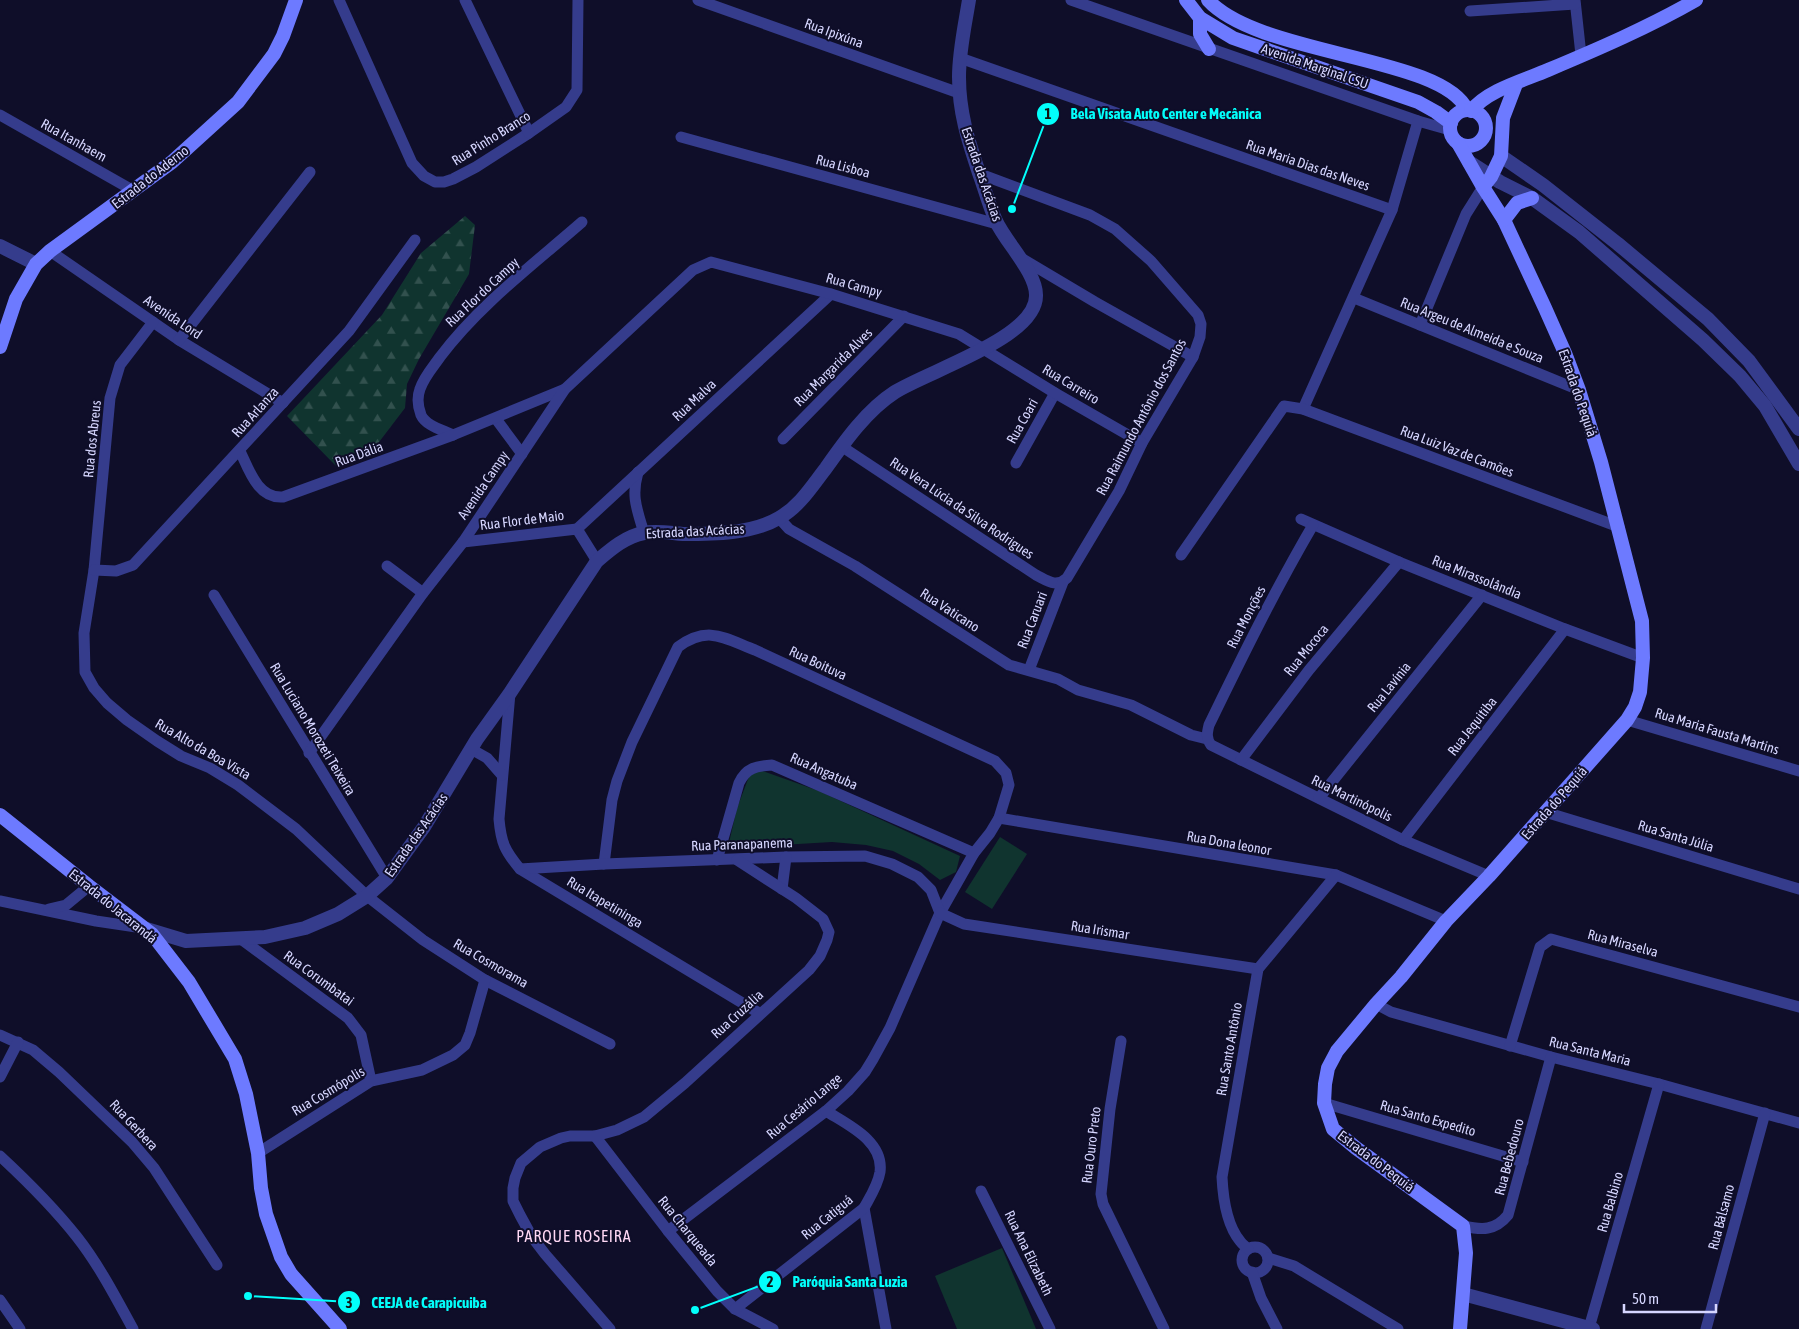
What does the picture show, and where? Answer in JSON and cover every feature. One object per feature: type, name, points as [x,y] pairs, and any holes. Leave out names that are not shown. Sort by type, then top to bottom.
[{"type":"main road","name":"Estrada do Aderno","points":[[0,347],[16,299],[36,264],[50,251],[172,162],[238,102],[274,54],[284,36],[296,0]]},
{"type":"main road","name":"Avenida Marginal CSU","points":[[1186,0],[1200,18],[1233,38],[1418,102],[1436,112],[1451,126]]},
{"type":"main road","name":"Avenida Marginal CSU","points":[[1208,0],[1239,23],[1278,37],[1401,70],[1431,82],[1460,98],[1469,111]]},
{"type":"main road","points":[[1469,111],[1484,99],[1678,11],[1696,0]]},
{"type":"main road","points":[[1200,18],[1200,34],[1209,48]]},
{"type":"main road","points":[[1487,182],[1501,156],[1503,118],[1516,84]]},
{"type":"main road","points":[[1469,111],[1481,116],[1486,127],[1485,134],[1480,142],[1466,146],[1458,143],[1453,138],[1451,126],[1455,116],[1461,112],[1469,111]]},
{"type":"main road","points":[[1485,134],[1492,131],[1503,118]]},
{"type":"main road","points":[[1485,134],[1501,156]]},
{"type":"main road","name":"Estrada do Pequiá","points":[[1458,143],[1469,162],[1487,182],[1565,353],[1579,390],[1619,527],[1642,621],[1643,658],[1640,692],[1635,707],[1627,720],[1489,876],[1446,921],[1337,1051],[1328,1068],[1324,1103],[1333,1129],[1463,1226]]},
{"type":"main road","points":[[1504,220],[1517,203],[1532,198]]},
{"type":"main road","name":"Estrada do Jacarandá","points":[[0,815],[152,934],[190,982],[235,1059],[246,1094],[258,1152],[261,1188],[266,1214],[281,1257],[291,1274],[340,1329]]},
{"type":"main road","points":[[1460,1329],[1466,1254],[1463,1226]]},
{"type":"street","points":[[465,0],[529,133]]},
{"type":"street","name":"Rua Pinho Branco","points":[[337,2],[412,163],[424,176],[435,182],[444,182],[453,180],[476,167],[529,133],[566,106],[577,90],[578,0]]},
{"type":"street","name":"Rua Ipixúna","points":[[698,0],[959,93]]},
{"type":"street","name":"Estrada das Acácias","points":[[143,928],[186,941],[265,937],[305,928],[338,914],[367,896],[387,878],[424,827],[471,749],[597,561],[618,544],[644,532],[718,533],[746,529],[779,518],[807,494],[841,446],[871,412],[893,393],[916,380],[1003,339],[1020,326],[1033,310],[1036,295],[1035,288],[1020,257],[997,224],[967,138],[959,93],[960,58],[969,0]]},
{"type":"street","points":[[1070,0],[1418,121],[1451,126]]},
{"type":"street","points":[[1470,12],[1575,2],[1581,56]]},
{"type":"street","name":"Rua Maria Dias das Neves","points":[[960,58],[1392,210]]},
{"type":"street","name":"Rua Itanhaem","points":[[0,115],[134,190]]},
{"type":"street","points":[[1303,409],[1392,210],[1418,121]]},
{"type":"street","name":"Rua Lisboa","points":[[681,137],[997,224]]},
{"type":"street","points":[[1501,156],[1543,184],[1708,319],[1750,361],[1799,429]]},
{"type":"street","points":[[178,340],[310,172]]},
{"type":"street","name":"Rua Raimundo Antônio dos Santos","points":[[980,174],[1090,215],[1115,229],[1151,261],[1198,315],[1201,324],[1200,337],[1193,357],[1142,443],[1119,491],[1065,580]]},
{"type":"street","points":[[1420,325],[1466,214],[1487,182],[1532,198],[1579,232],[1703,340],[1740,376],[1765,406],[1799,464]]},
{"type":"street","name":"Rua Flor do Campy","points":[[453,435],[429,424],[423,419],[418,396],[422,383],[450,343],[504,291],[582,222]]},
{"type":"street","name":"Rua Arlanza","points":[[94,570],[116,571],[134,565],[349,331],[415,240]]},
{"type":"street","points":[[0,246],[36,264]]},
{"type":"street","name":"Avenida Lord","points":[[50,251],[178,340],[283,404]]},
{"type":"street","points":[[1020,257],[1193,357]]},
{"type":"street","points":[[1625,273],[1637,260]]},
{"type":"street","name":"Rua Campy","points":[[711,262],[831,294],[904,316],[959,334],[985,348]]},
{"type":"street","name":"Avenida Campy","points":[[309,753],[463,542],[565,389],[693,270],[711,262]]},
{"type":"street","name":"Rua Malva","points":[[577,529],[831,294]]},
{"type":"street","name":"Rua Argeu de Almeida e Souza","points":[[1354,298],[1579,390]]},
{"type":"street","name":"Rua Margarida Alves","points":[[783,439],[904,316]]},
{"type":"street","name":"Rua dos Abreus","points":[[94,570],[112,391],[120,365],[153,322]]},
{"type":"street","name":"Rua Carreiro","points":[[985,348],[1055,393],[1142,443]]},
{"type":"street","name":"Rua Dália","points":[[240,451],[259,486],[266,494],[275,498],[296,493],[496,419],[565,389]]},
{"type":"street","name":"Rua Coari","points":[[1016,464],[1055,393]]},
{"type":"street","name":"Rua Luiz Vaz de Camões","points":[[1181,555],[1284,406],[1303,409],[1619,527]]},
{"type":"street","points":[[496,419],[522,454]]},
{"type":"street","name":"Rua Vera Lúcia da Silva Rodrigues","points":[[841,446],[1036,575],[1053,584],[1065,580]]},
{"type":"street","points":[[638,472],[634,488],[635,503],[644,532]]},
{"type":"street","name":"Rua Vaticano","points":[[779,518],[789,529],[855,566],[1009,665],[1058,679],[1078,690],[1118,700]]},
{"type":"street","name":"Rua Mirassolândia","points":[[1300,519],[1399,562],[1565,629],[1643,658]]},
{"type":"street","name":"Rua Monções","points":[[1208,739],[1209,725],[1269,604],[1313,525]]},
{"type":"street","name":"Rua Flor de Maio","points":[[463,542],[577,529],[597,561]]},
{"type":"street","name":"Rua Mococa","points":[[1241,760],[1309,670],[1399,562]]},
{"type":"street","points":[[387,566],[424,593]]},
{"type":"street","name":"Rua Alto da Boa Vista","points":[[94,570],[84,633],[85,672],[94,688],[107,703],[127,720],[157,741],[181,756],[210,768],[238,785],[296,829],[367,896]]},
{"type":"street","name":"Rua Caruari","points":[[1029,670],[1065,580]]},
{"type":"street","name":"Rua Luciano Morozeti Teixeira","points":[[214,595],[387,878]]},
{"type":"street","name":"Rua Lavínia","points":[[1319,798],[1482,595]]},
{"type":"street","name":"Rua Jequitiba","points":[[1403,840],[1565,629]]},
{"type":"street","name":"Rua Boituva","points":[[604,864],[612,800],[617,780],[632,742],[678,647],[692,638],[704,634],[716,635],[755,650],[995,761],[1006,773],[1009,785],[999,818],[990,834],[974,853],[940,913]]},
{"type":"street","name":"Rua Itapetininga","points":[[510,693],[499,819],[500,834],[507,853],[520,869],[760,1013]]},
{"type":"street","name":"Rua Martinópolis","points":[[1118,700],[1131,704],[1191,735],[1208,739],[1211,745],[1403,840],[1489,876]]},
{"type":"street","name":"Rua Maria Fausta Martins","points":[[1627,720],[1799,771]]},
{"type":"street","points":[[471,749],[487,758],[502,776]]},
{"type":"street","name":"Rua Angatuba","points":[[717,860],[743,775],[751,768],[772,764],[974,853]]},
{"type":"street","name":"Rua Santa Júlia","points":[[1545,812],[1799,889]]},
{"type":"street","name":"Rua Dona leonor","points":[[999,818],[1336,875],[1446,921]]},
{"type":"street","name":"Rua Paranapanema","points":[[520,869],[786,857],[865,856],[892,864],[918,877],[931,890],[940,913]]},
{"type":"street","points":[[782,889],[786,857]]},
{"type":"street","name":"Rua Cruzália","points":[[610,1329],[532,1237],[513,1201],[515,1178],[521,1163],[529,1155],[561,1138],[594,1136],[617,1130],[644,1117],[685,1083],[809,970],[820,956],[828,940],[828,932],[823,918],[737,860]]},
{"type":"street","name":"Rua Santo Antônio","points":[[1248,1249],[1240,1241],[1230,1224],[1225,1207],[1222,1177],[1258,969],[1336,875]]},
{"type":"street","points":[[45,910],[66,905],[89,886]]},
{"type":"street","name":"Rua Cosmorama","points":[[367,896],[422,940],[485,980],[610,1044]]},
{"type":"street","points":[[0,901],[96,921],[143,928]]},
{"type":"street","name":"Rua Irismar","points":[[940,913],[964,924],[1258,969]]},
{"type":"street","name":"Rua Cesário Lange","points":[[668,1232],[848,1092],[865,1072],[890,1028],[940,913]]},
{"type":"street","name":"Rua Corumbatai","points":[[240,939],[348,1018],[361,1035],[370,1081]]},
{"type":"street","name":"Rua Miraselva","points":[[1510,1046],[1540,947],[1551,939],[1799,1007]]},
{"type":"street","name":"Rua Cosmópolis","points":[[258,1152],[370,1081],[422,1070],[453,1055],[465,1045],[485,980]]},
{"type":"street","name":"Rua Santa Maria","points":[[1376,1004],[1391,1012],[1551,1058],[1660,1084],[1799,1123]]},
{"type":"street","name":"Rua Gerbera","points":[[0,1035],[33,1050],[59,1072],[132,1142],[154,1168],[217,1265]]},
{"type":"street","name":"Rua Ouro Preto","points":[[1121,1041],[1110,1109],[1100,1194],[1102,1204],[1164,1329]]},
{"type":"street","points":[[0,1077],[18,1042]]},
{"type":"street","name":"Rua Bebedouro","points":[[1463,1226],[1479,1229],[1492,1228],[1501,1224],[1508,1215],[1551,1058]]},
{"type":"street","name":"Rua Balbino","points":[[1591,1329],[1660,1084]]},
{"type":"street","name":"Rua Santo Expedito","points":[[1324,1103],[1523,1162]]},
{"type":"street","name":"Rua Catiguá","points":[[735,1309],[864,1208],[880,1173],[880,1160],[877,1152],[872,1144],[854,1129],[826,1111]]},
{"type":"street","name":"Rua Bálsamo","points":[[1706,1329],[1765,1113]]},
{"type":"street","name":"Rua Charqueada","points":[[594,1136],[668,1232],[717,1291],[735,1309],[773,1329]]},
{"type":"street","points":[[0,1156],[27,1182],[77,1238],[133,1329]]},
{"type":"street","name":"Rua Ana Elizabeth","points":[[981,1191],[1050,1329]]},
{"type":"street","points":[[864,1208],[886,1329]]},
{"type":"street","points":[[1268,1258],[1264,1270],[1256,1272],[1245,1268],[1242,1260],[1248,1249],[1260,1248],[1268,1258],[1294,1266],[1398,1329]]},
{"type":"street","points":[[1252,1272],[1261,1298],[1277,1329]]},
{"type":"street","points":[[1463,1294],[1591,1329]]},
{"type":"street","points":[[0,1300],[20,1329]]},
{"type":"green space","points":[[465,216],[475,225],[469,274],[419,359],[407,384],[405,408],[376,446],[337,467],[287,416],[382,315],[421,253]]},
{"type":"green space","points":[[760,770],[819,791],[960,856],[956,872],[940,880],[919,864],[893,851],[866,845],[832,842],[781,845],[770,843],[728,847],[737,808],[750,774]]},
{"type":"green space","points":[[1000,837],[1027,854],[992,909],[965,892]]},
{"type":"green space","points":[[1002,1248],[1036,1329],[957,1329],[935,1276]]},
{"type":"place","name":"Bela Visata Auto Center e Mecânica","points":[[1012,209]]},
{"type":"place","name":"CEEJA de Carapicuiba","points":[[248,1296]]},
{"type":"place","name":"Paróquia Santa Luzia","points":[[695,1310]]},
{"type":"district","name":"PARQUE ROSEIRA","points":[[574,1236]]}]
